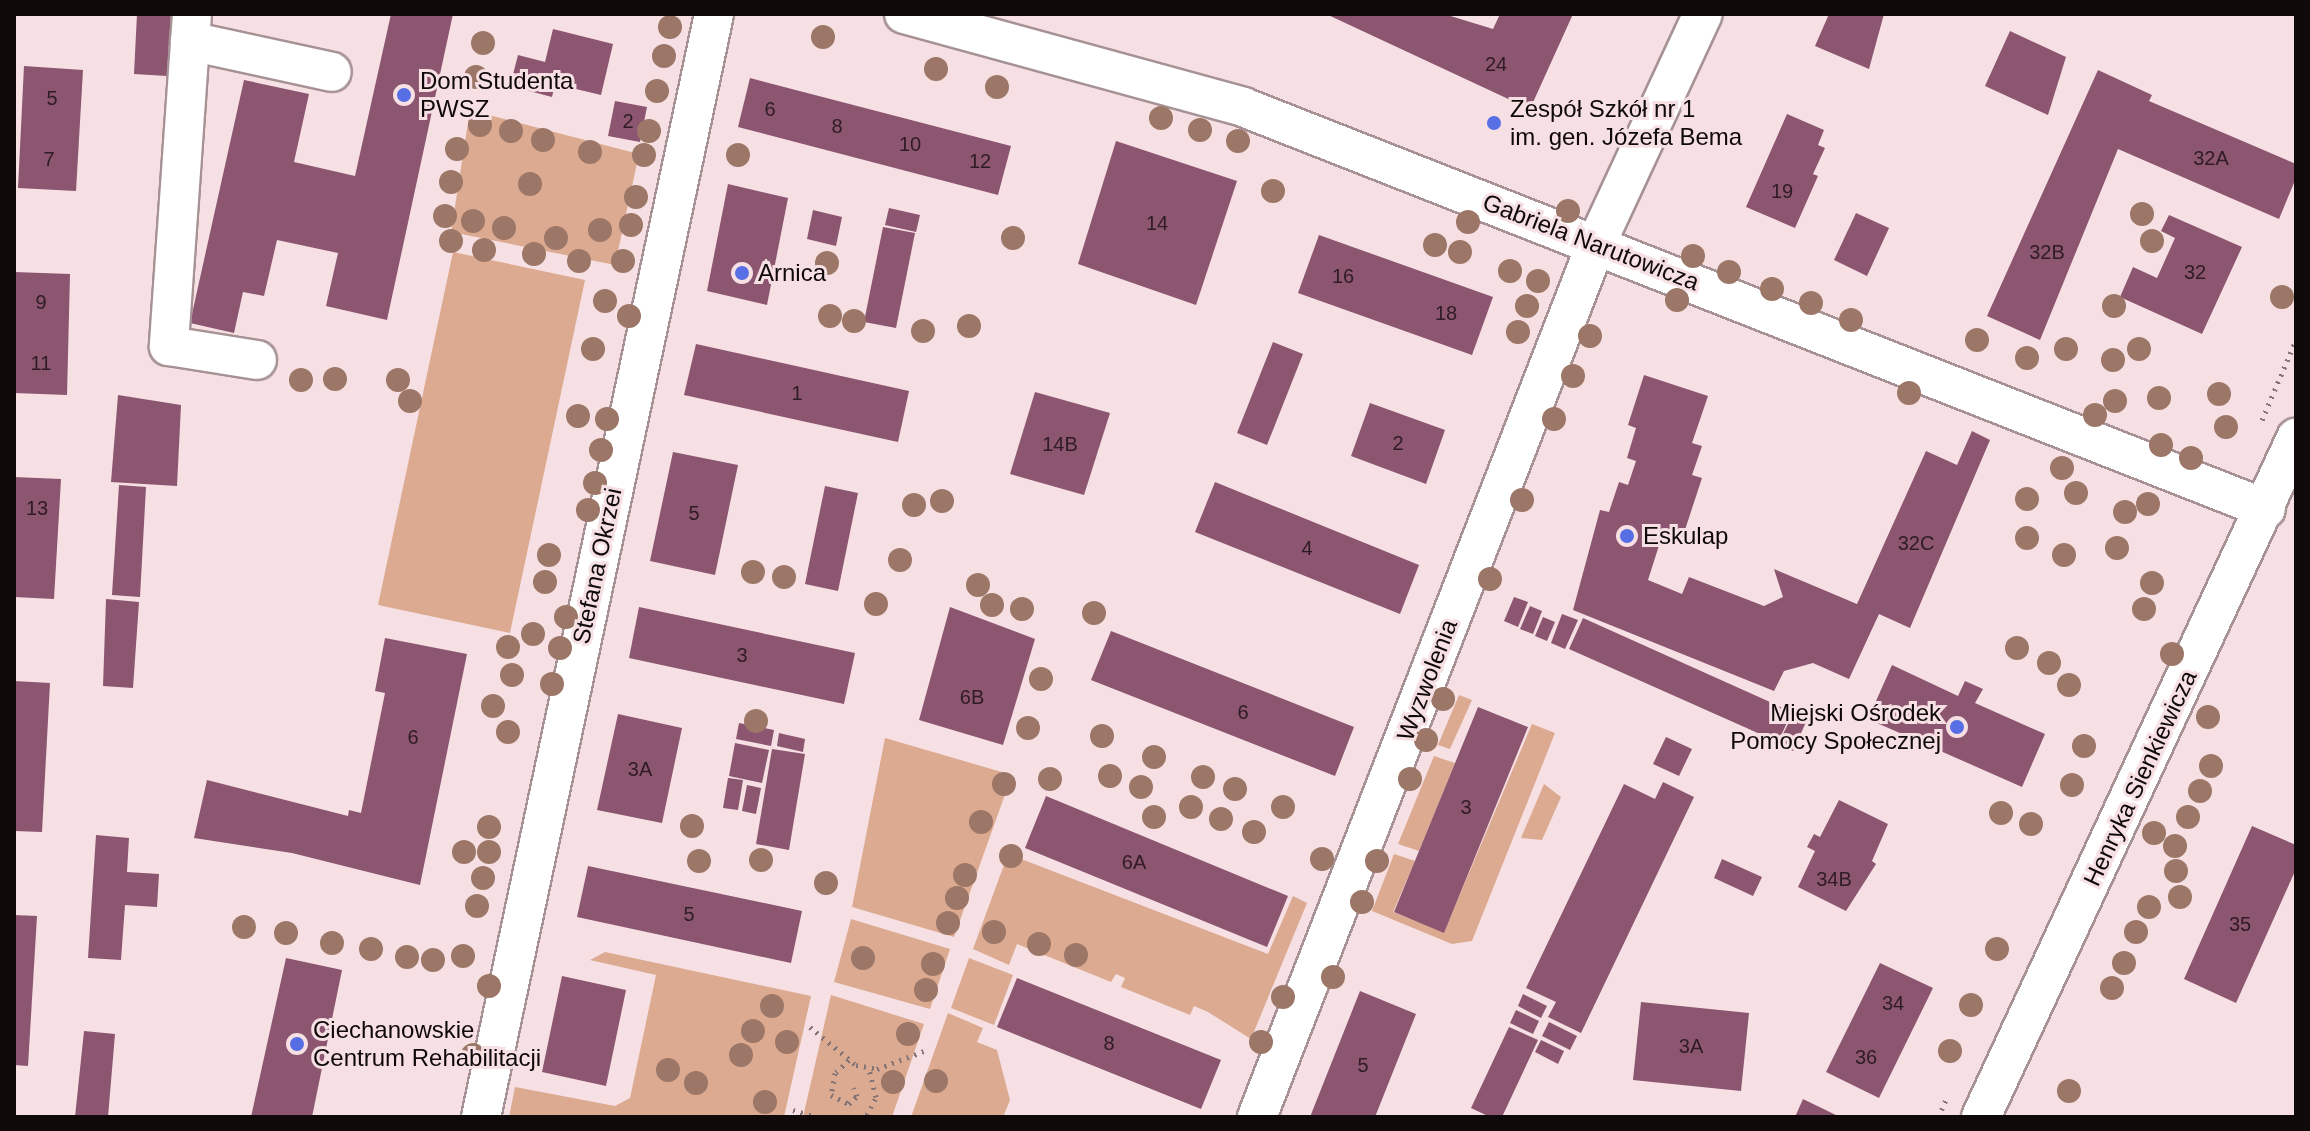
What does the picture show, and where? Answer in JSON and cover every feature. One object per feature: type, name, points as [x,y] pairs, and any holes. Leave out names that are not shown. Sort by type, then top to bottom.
[{"type":"street","name":"Stefana Okrzei","points":[[481,1117],[714,14]]},
{"type":"street","name":"Gabriela Narutowicza","points":[[904,14],[1243,107],[1597,242],[2266,509]]},
{"type":"street","name":"Wyzwolenia","points":[[1257,1117],[1597,242],[1703,14]]},
{"type":"street","points":[[257,360],[169,346],[191,28],[332,72]]},
{"type":"street","name":"Henryka Sienkiewicza","points":[[1981,1117],[2266,509],[2296,438]]},
{"type":"path","points":[[810,1027],[849,1060],[869,1067],[924,1051]]},
{"type":"path","points":[[849,1060],[835,1073],[831,1095],[849,1104],[857,1096],[854,1088]]},
{"type":"path","points":[[869,1067],[876,1097],[865,1116],[892,1117]]},
{"type":"path","points":[[793,1110],[816,1117]]},
{"type":"shaded area","points":[[470,110],[639,154],[615,265],[451,232]]},
{"type":"shaded area","points":[[453,252],[585,280],[510,633],[378,605]]},
{"type":"shaded area","points":[[1459,695],[1472,700],[1450,749],[1438,745]]},
{"type":"shaded area","points":[[1532,724],[1555,733],[1472,941],[1452,944],[1372,911],[1394,854],[1415,861],[1393,912],[1444,932]]},
{"type":"shaded area","points":[[885,738],[1012,775],[954,937],[852,907]]},
{"type":"shaded area","points":[[1434,756],[1455,763],[1419,851],[1398,844]]},
{"type":"shaded area","points":[[1544,784],[1561,797],[1542,840],[1521,838]]},
{"type":"shaded area","points":[[1008,854],[1268,954],[1293,896],[1307,903],[1251,1039],[1194,1006],[1190,1015],[1121,987],[1125,978],[1116,974],[1111,982],[1017,944],[1009,965],[973,949]]},
{"type":"shaded area","points":[[851,919],[950,949],[930,1009],[834,982]]},
{"type":"shaded area","points":[[605,952],[811,996],[784,1117],[509,1117],[515,1087],[615,1106],[630,1098],[656,975],[590,960]]},
{"type":"shaded area","points":[[969,958],[1013,975],[994,1025],[951,1008]]},
{"type":"shaded area","points":[[831,995],[924,1024],[892,1117],[803,1117]]},
{"type":"shaded area","points":[[948,1013],[983,1028],[977,1042],[997,1050],[1010,1100],[1003,1117],[911,1117]]},
{"type":"building","points":[[137,14],[171,14],[167,76],[134,74]]},
{"type":"building","points":[[391,14],[453,14],[387,320],[326,306],[338,253],[277,240],[264,296],[243,292],[234,333],[190,323],[244,80],[309,94],[294,162],[355,176]]},
{"type":"building","points":[[1326,14],[1444,14],[1493,29],[1500,14],[1573,14],[1530,109]]},
{"type":"building","points":[[1829,14],[1884,14],[1869,69],[1815,46]]},
{"type":"building","points":[[553,29],[613,44],[601,95],[555,84],[552,97],[510,86],[518,55],[545,62]]},
{"type":"building","points":[[2010,31],[2066,57],[2048,115],[1985,86]]},
{"type":"building","points":[[24,66],[83,70],[76,191],[18,188]]},
{"type":"building","points":[[2098,70],[2152,95],[2149,101],[2296,164],[2296,178],[2279,219],[2118,149],[2040,340],[1987,316]]},
{"type":"building","points":[[750,78],[1011,146],[998,195],[738,127]]},
{"type":"building","points":[[615,101],[647,107],[640,142],[608,136]]},
{"type":"building","points":[[1787,114],[1824,130],[1818,145],[1825,148],[1813,174],[1818,176],[1795,228],[1746,207]]},
{"type":"building","points":[[1116,141],[1237,181],[1196,305],[1078,264]]},
{"type":"building","name":"Arnica","points":[[728,184],[788,198],[767,305],[707,291]]},
{"type":"building","points":[[889,208],[920,215],[916,232],[885,225]]},
{"type":"building","points":[[813,210],[842,217],[836,246],[807,239]]},
{"type":"building","points":[[1856,213],[1889,228],[1867,276],[1834,260]]},
{"type":"building","points":[[2169,215],[2242,247],[2202,334],[2120,297],[2133,267],[2157,278],[2175,238],[2161,231]]},
{"type":"building","points":[[883,227],[915,233],[896,328],[864,322]]},
{"type":"building","points":[[1319,235],[1493,297],[1472,355],[1298,293]]},
{"type":"building","points":[[14,272],[70,274],[67,395],[14,393]]},
{"type":"building","points":[[1273,342],[1303,354],[1267,445],[1237,433]]},
{"type":"building","points":[[696,344],[909,391],[898,442],[684,395]]},
{"type":"building","name":"Eskulap","points":[[1644,375],[1708,396],[1692,443],[1702,446],[1692,475],[1702,478],[1682,539],[1663,533],[1648,580],[1682,594],[1689,577],[1764,606],[1783,597],[1774,569],[1857,604],[1926,451],[1957,465],[1972,431],[1990,440],[1910,628],[1879,614],[1849,679],[1813,663],[1784,671],[1774,691],[1573,610],[1600,510],[1609,512],[1619,482],[1628,485],[1636,461],[1627,458],[1636,428],[1628,425]]},
{"type":"building","points":[[1035,392],[1110,413],[1084,495],[1010,474]]},
{"type":"building","points":[[118,395],[181,405],[177,486],[111,482]]},
{"type":"building","points":[[1370,403],[1445,430],[1426,484],[1351,456]]},
{"type":"building","points":[[673,452],[738,465],[715,575],[650,561]]},
{"type":"building","points":[[14,477],[61,479],[54,599],[14,597]]},
{"type":"building","points":[[1215,482],[1419,565],[1400,614],[1195,532]]},
{"type":"building","points":[[119,485],[146,487],[140,597],[112,595]]},
{"type":"building","points":[[825,486],[858,493],[838,591],[805,584]]},
{"type":"building","points":[[1514,597],[1528,602],[1518,627],[1504,621]]},
{"type":"building","points":[[106,599],[139,602],[133,688],[103,686]]},
{"type":"building","points":[[1530,606],[1542,611],[1533,634],[1520,629]]},
{"type":"building","points":[[639,607],[855,653],[844,704],[629,658]]},
{"type":"building","points":[[950,607],[1035,639],[1003,745],[919,720]]},
{"type":"building","points":[[1562,614],[1578,620],[1565,649],[1551,643]]},
{"type":"building","points":[[1543,617],[1555,622],[1547,641],[1535,636]]},
{"type":"building","points":[[1583,618],[1792,712],[1778,742],[1569,649]]},
{"type":"building","points":[[1111,631],[1354,727],[1335,776],[1091,680]]},
{"type":"building","points":[[385,638],[467,654],[420,885],[292,853],[194,838],[207,780],[348,816],[349,810],[361,813],[385,693],[375,691]]},
{"type":"building","name":"Miejski Ośrodek Pomocy Społecznej","points":[[1892,665],[1958,696],[1965,681],[1983,689],[1975,703],[2045,734],[2022,787],[1868,719]]},
{"type":"building","points":[[14,681],[50,683],[42,832],[14,831]]},
{"type":"building","points":[[1478,707],[1528,727],[1444,933],[1394,912]]},
{"type":"building","points":[[618,714],[682,728],[662,823],[597,810]]},
{"type":"building","points":[[1792,716],[1806,722],[1793,751],[1778,744]]},
{"type":"building","points":[[739,723],[774,730],[771,746],[736,739]]},
{"type":"building","points":[[779,733],[805,739],[803,752],[777,746]]},
{"type":"building","points":[[1666,737],[1692,749],[1679,776],[1653,764]]},
{"type":"building","points":[[735,743],[769,750],[762,783],[729,776]]},
{"type":"building","points":[[772,749],[805,754],[789,850],[756,844]]},
{"type":"building","points":[[728,778],[743,780],[738,810],[723,808]]},
{"type":"building","points":[[1663,782],[1694,797],[1581,1033],[1548,1017],[1556,1002],[1526,988],[1624,784],[1655,799]]},
{"type":"building","points":[[747,785],[761,788],[756,814],[742,811]]},
{"type":"building","points":[[1046,796],[1288,896],[1267,947],[1025,848]]},
{"type":"building","points":[[1839,800],[1888,824],[1872,861],[1876,864],[1846,911],[1798,887],[1815,851],[1807,847],[1814,834],[1820,837]]},
{"type":"building","points":[[2252,826],[2296,845],[2296,869],[2236,1003],[2184,979]]},
{"type":"building","points":[[96,835],[129,838],[127,872],[159,874],[157,907],[125,905],[121,960],[88,958]]},
{"type":"building","points":[[1722,859],[1762,877],[1753,896],[1714,878]]},
{"type":"building","points":[[588,866],[802,911],[791,963],[577,917]]},
{"type":"building","points":[[14,915],[37,916],[28,1066],[14,1065]]},
{"type":"building","name":"Ciechanowskie Centrum Rehabilitacji","points":[[286,958],[342,970],[312,1117],[251,1117]]},
{"type":"building","points":[[1880,963],[1933,988],[1879,1098],[1826,1072]]},
{"type":"building","points":[[562,976],[626,990],[606,1086],[542,1072]]},
{"type":"building","points":[[1017,978],[1221,1060],[1201,1109],[997,1027]]},
{"type":"building","points":[[1360,991],[1416,1014],[1375,1117],[1310,1117]]},
{"type":"building","points":[[1523,994],[1547,1006],[1541,1018],[1518,1006]]},
{"type":"building","points":[[1641,1002],[1749,1013],[1741,1091],[1633,1080]]},
{"type":"building","points":[[1516,1010],[1539,1021],[1533,1034],[1510,1023]]},
{"type":"building","points":[[1549,1022],[1577,1036],[1570,1050],[1542,1036]]},
{"type":"building","points":[[1509,1027],[1538,1040],[1502,1117],[1490,1117],[1471,1108]]},
{"type":"building","points":[[84,1031],[115,1034],[108,1117],[75,1117]]},
{"type":"building","points":[[1541,1040],[1564,1051],[1558,1064],[1535,1052]]},
{"type":"building","points":[[1803,1099],[1840,1117],[1795,1117]]},
{"type":"place","name":"Dom Studenta PWSZ","points":[[404,95]]},
{"type":"place","name":"Zespół Szkół nr 1 im. gen. Józefa Bema","points":[[1494,123]]},
{"type":"place","name":"Arnica","points":[[742,273]]},
{"type":"place","name":"Eskulap","points":[[1627,536]]},
{"type":"place","name":"Miejski Ośrodek Pomocy Społecznej","points":[[1957,727]]},
{"type":"place","name":"Ciechanowskie Centrum Rehabilitacji","points":[[297,1044]]}]
